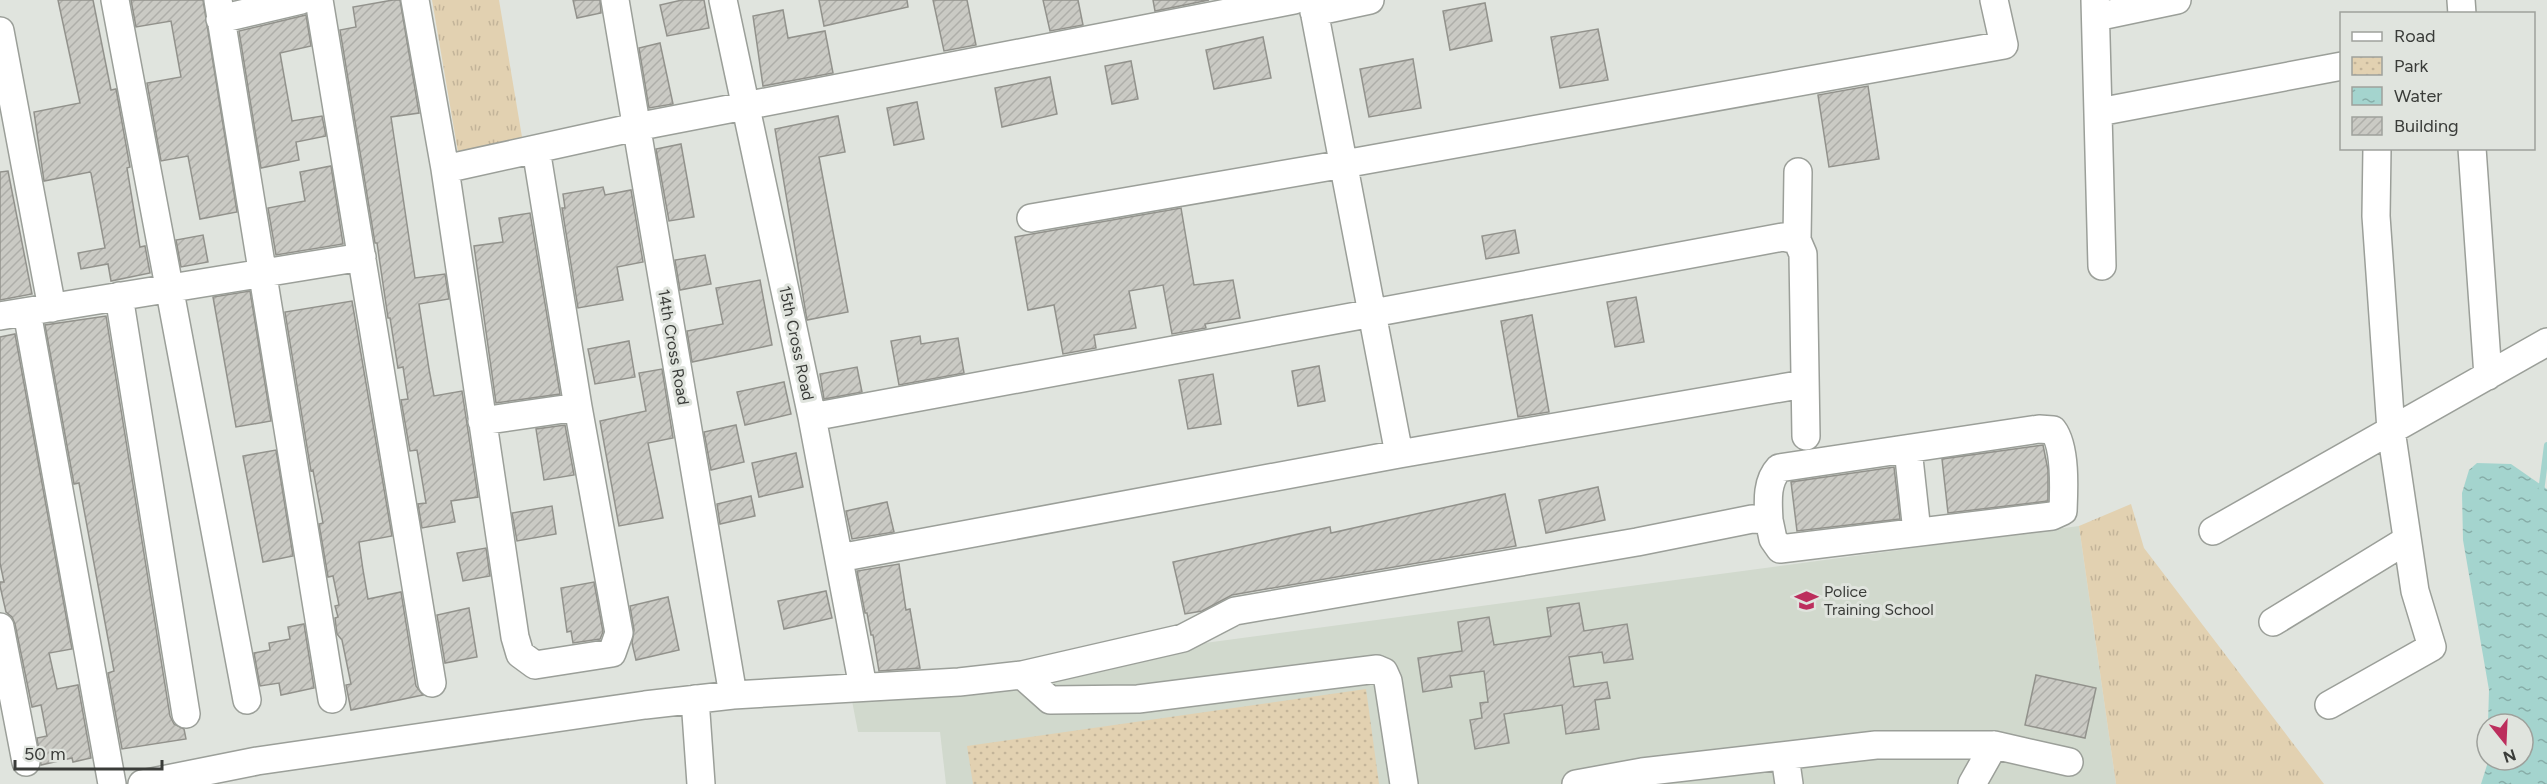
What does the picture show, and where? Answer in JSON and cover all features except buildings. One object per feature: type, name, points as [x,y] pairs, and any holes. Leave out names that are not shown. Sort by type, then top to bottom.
[{"type":"street","points":[[115,0],[248,700]]},
{"type":"street","points":[[301,0],[219,9],[332,699]]},
{"type":"street","points":[[319,0],[432,683]]},
{"type":"street","points":[[415,0],[445,169],[515,637],[520,654],[535,665],[612,653],[619,633],[578,407],[536,149]]},
{"type":"street","name":"14th Cross Road","points":[[615,0],[733,694]]},
{"type":"street","name":"15th Cross Road","points":[[723,0],[812,417],[863,687]]},
{"type":"street","points":[[445,169],[747,105],[1307,4],[1370,0]]},
{"type":"street","points":[[1030,218],[2004,45],[1994,0]]},
{"type":"street","points":[[2102,266],[2096,9],[2177,0]]},
{"type":"street","points":[[1307,4],[1344,164],[1399,454]]},
{"type":"street","points":[[0,31],[39,310],[112,784]]},
{"type":"street","points":[[2099,112],[2340,66]]},
{"type":"street","points":[[2329,705],[2432,647],[2415,591],[2391,430],[2376,216],[2377,150]]},
{"type":"street","points":[[2472,150],[2488,376]]},
{"type":"street","points":[[1798,172],[1797,240],[1803,254],[1806,436]]},
{"type":"street","points":[[812,417],[1782,237],[1797,240]]},
{"type":"street","points":[[0,316],[362,257]]},
{"type":"street","points":[[119,296],[186,714]]},
{"type":"street","points":[[2213,531],[2547,342]]},
{"type":"street","points":[[839,558],[1399,454],[1804,384]]},
{"type":"street","points":[[482,421],[578,407]]},
{"type":"street","points":[[2039,429],[2053,430],[2060,439],[2063,511],[2052,516],[1780,549],[1773,539],[1769,520],[1770,485],[1773,474],[1779,468],[1908,448],[2039,429]]},
{"type":"street","points":[[1908,448],[1917,532]]},
{"type":"street","points":[[142,784],[257,761],[502,724],[733,694],[959,682],[1022,675],[1184,638],[1235,611],[1637,542],[1752,519],[1769,520]]},
{"type":"street","points":[[2273,622],[2407,540]]},
{"type":"street","points":[[0,627],[26,762]]},
{"type":"street","points":[[1050,700],[1136,681],[1373,651],[1382,652],[1397,660],[1405,676],[1418,770],[1416,784]]},
{"type":"street","points":[[1022,675],[1050,700],[1138,699],[1377,669],[1384,672],[1388,681],[1404,784]]},
{"type":"street","points":[[695,699],[701,784]]},
{"type":"street","points":[[1972,784],[1994,744]]},
{"type":"street","points":[[1576,784],[1642,772],[1876,745],[1994,744],[2069,762]]},
{"type":"street","points":[[1785,756],[1789,784]]},
{"type":"shaded area","name":"Police Training School","points":[[2079,526],[2116,784],[946,784],[940,732],[858,732],[848,680],[965,675]]},
{"type":"green space","points":[[432,0],[499,0],[523,143],[459,158]]},
{"type":"green space","points":[[2131,504],[2144,548],[2324,784],[2116,784],[2079,526]]},
{"type":"green space","points":[[1366,689],[1379,784],[973,784],[967,746]]},
{"type":"water","points":[[2477,463],[2511,464],[2547,489],[2547,784],[2481,784],[2485,772],[2535,772],[2535,712],[2488,712],[2489,690],[2463,540],[2462,493],[2469,470]]},
{"type":"waterway","points":[[2541,492],[2547,445]]},
{"type":"place","name":"Police Training School","points":[[1806,600]]}]
